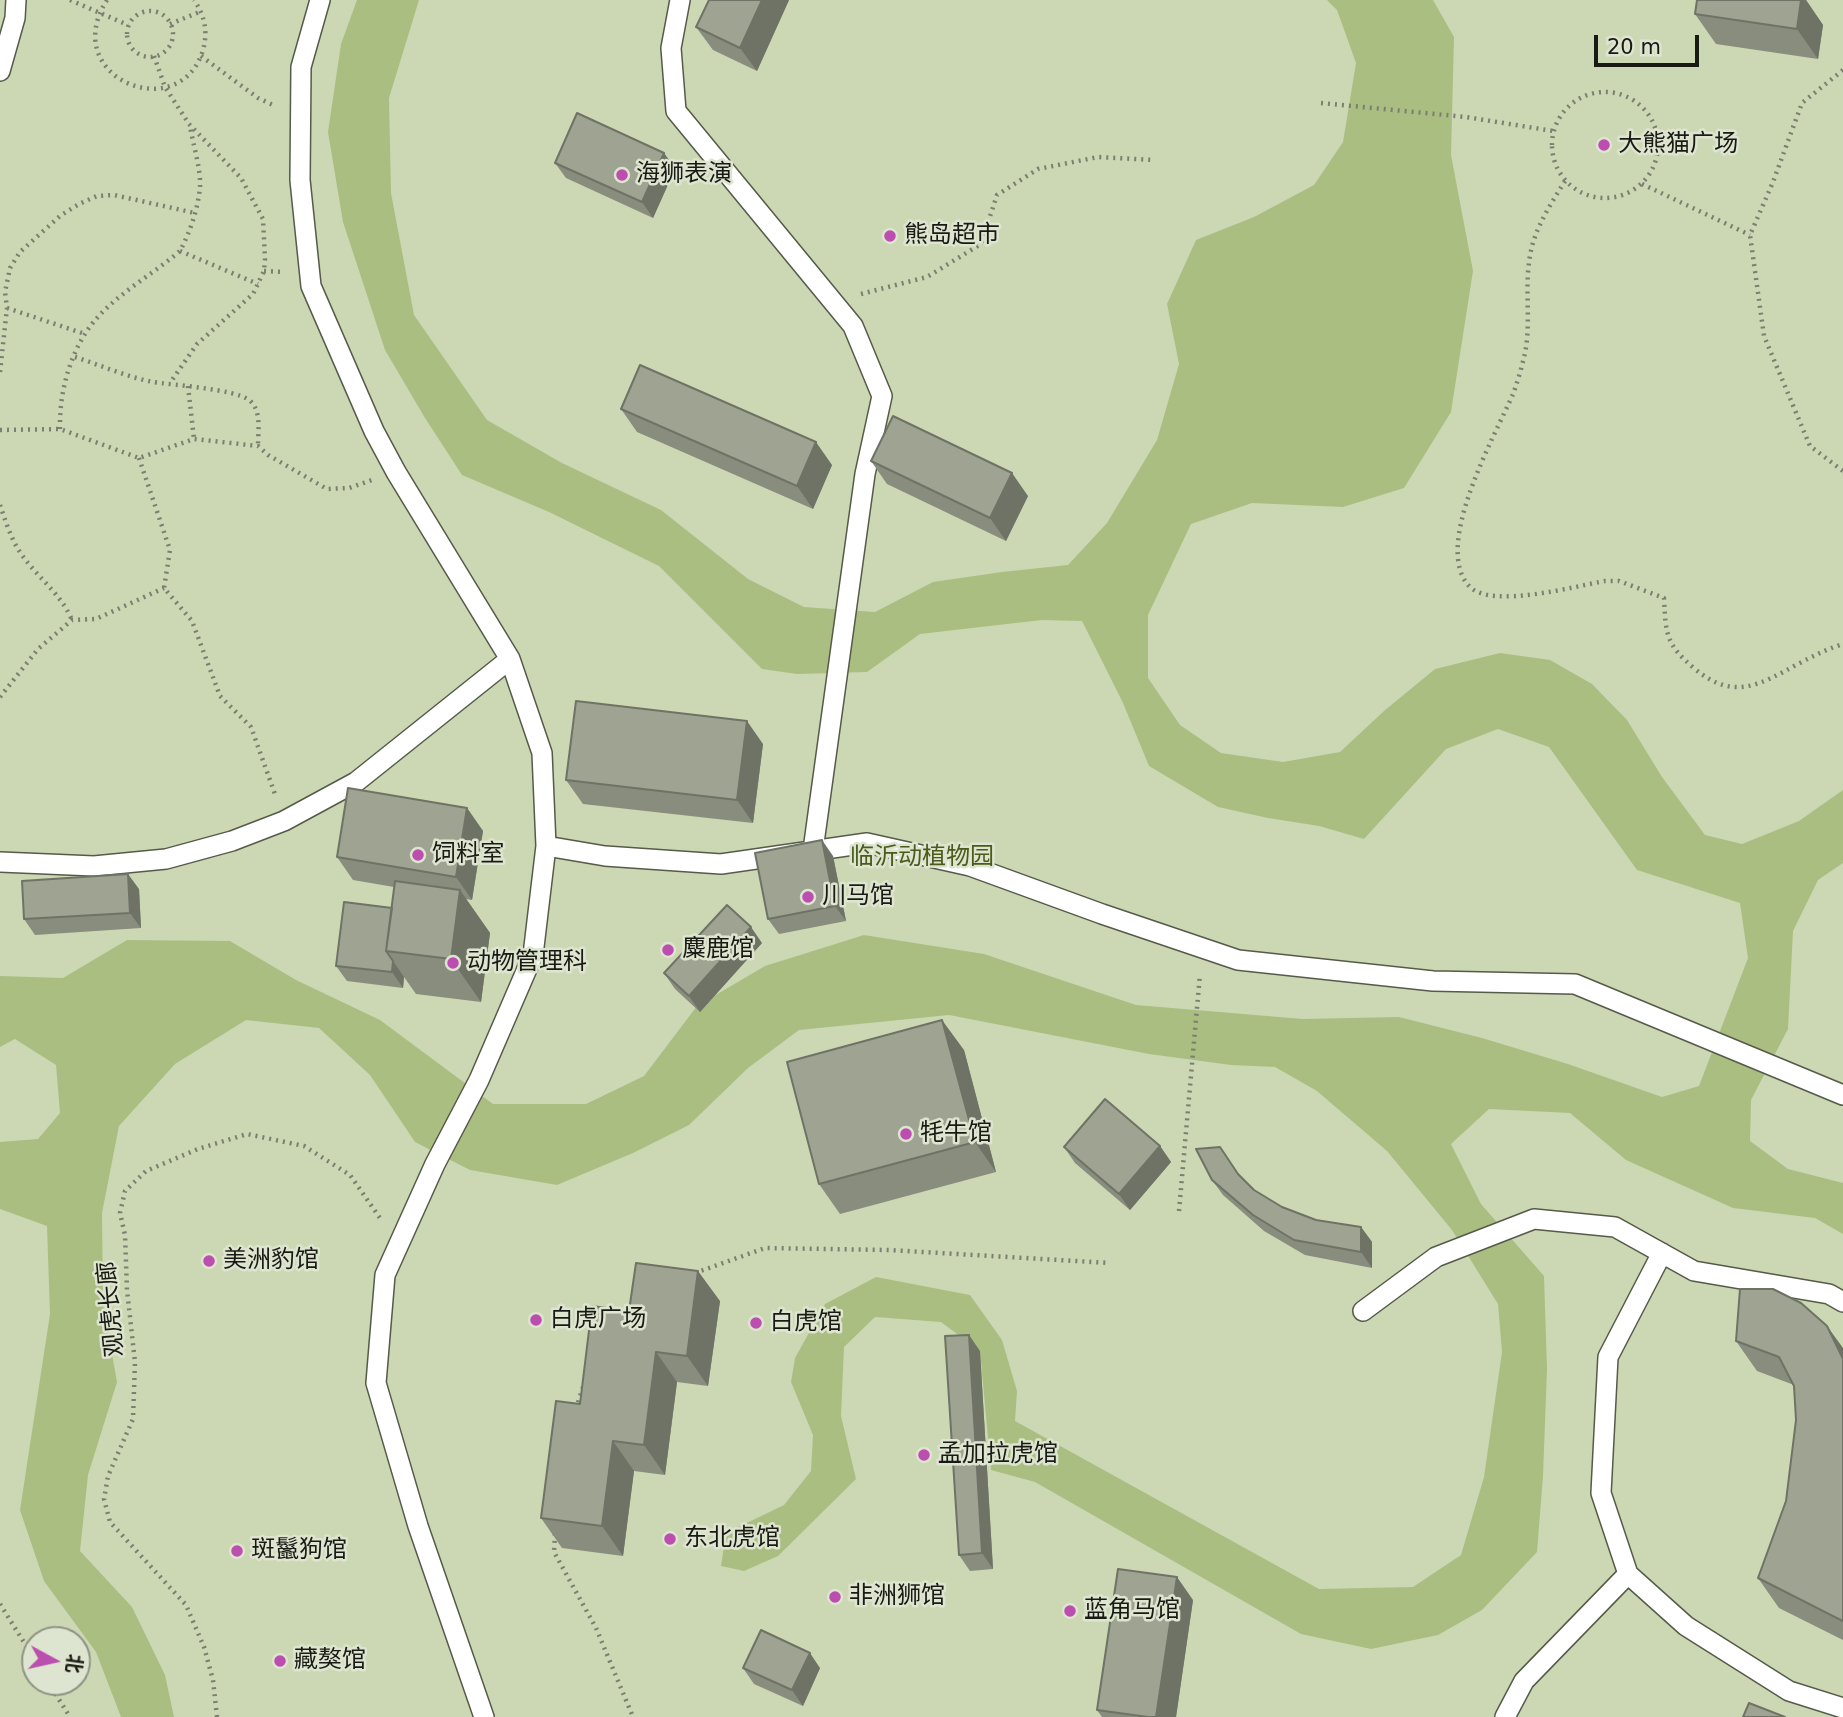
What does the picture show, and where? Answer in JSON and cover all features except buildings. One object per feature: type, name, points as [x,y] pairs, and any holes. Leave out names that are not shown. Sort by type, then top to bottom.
[{"type":"lane","points":[[0,71],[15,18],[16,0]]},
{"type":"lane","points":[[320,0],[301,67],[300,180],[311,286],[374,431],[396,472],[510,659],[542,753],[546,846],[533,955],[479,1080],[435,1164],[385,1275],[376,1383],[418,1526],[484,1717]]},
{"type":"lane","points":[[680,0],[671,48],[676,111],[853,326],[882,396],[865,474],[813,850]]},
{"type":"lane","points":[[0,863],[94,866],[166,859],[232,841],[284,821],[356,782],[510,659]]},
{"type":"lane","points":[[546,846],[604,856],[721,864],[867,843],[970,866],[1238,960],[1433,981],[1575,984],[1843,1095]]},
{"type":"lane","points":[[1363,1311],[1436,1257],[1534,1219],[1615,1227],[1694,1271],[1829,1294],[1843,1302]]},
{"type":"lane","points":[[1662,1254],[1608,1357],[1601,1493],[1628,1574],[1686,1626],[1789,1692],[1843,1708]]},
{"type":"lane","points":[[1505,1717],[1524,1681],[1628,1574]]},
{"type":"path","points":[[70,0],[128,25]]},
{"type":"path","points":[[107,0],[99,12],[95,33],[98,53],[109,71],[125,84],[144,89],[165,87],[180,81],[192,70],[201,56],[206,41],[205,26],[202,11],[194,0]]},
{"type":"path","points":[[149,10],[166,16],[170,24],[173,32],[168,48],[154,56],[146,57],[132,48],[128,41],[128,25],[133,17],[149,10]]},
{"type":"path","points":[[170,24],[202,11]]},
{"type":"path","points":[[154,56],[165,87],[190,125],[241,178],[263,219],[265,259],[253,294],[197,344],[170,383]]},
{"type":"path","points":[[201,56],[258,97],[300,118]]},
{"type":"path","points":[[1843,70],[1802,103],[1751,235],[1764,336],[1810,446],[1843,471]]},
{"type":"path","points":[[1607,91],[1624,95],[1640,104],[1651,118],[1658,135],[1658,152],[1653,170],[1642,184],[1628,194],[1611,199],[1578,192],[1565,181],[1555,166],[1553,131],[1560,115],[1573,102],[1589,94],[1607,91]]},
{"type":"path","points":[[1321,103],[1466,117],[1553,131]]},
{"type":"path","points":[[60,429],[65,377],[85,334],[98,317],[180,251],[195,213],[200,185],[190,125]]},
{"type":"path","points":[[833,301],[927,277],[981,244],[996,195],[1038,169],[1098,157],[1154,160]]},
{"type":"path","points":[[1565,181],[1533,238],[1528,264],[1529,306],[1525,351],[1514,391],[1485,453],[1458,532],[1456,555],[1471,587],[1485,595],[1503,597],[1619,581],[1664,598],[1666,631],[1672,648],[1707,679],[1725,687],[1744,688],[1761,684],[1817,653],[1843,644]]},
{"type":"path","points":[[1642,184],[1751,235]]},
{"type":"path","points":[[0,372],[7,308],[5,292],[10,268],[20,252],[51,223],[79,204],[97,197],[114,195],[195,213]]},
{"type":"path","points":[[180,251],[258,284]]},
{"type":"path","points":[[7,308],[85,334]]},
{"type":"path","points":[[75,357],[152,382],[247,398],[255,406],[259,423],[258,446]]},
{"type":"path","points":[[188,386],[194,439]]},
{"type":"path","points":[[0,430],[60,429],[139,458],[194,439],[258,446],[268,455],[327,489],[349,488],[396,472]]},
{"type":"path","points":[[139,458],[170,550],[164,588],[192,621],[220,696],[251,727],[284,821]]},
{"type":"path","points":[[0,505],[21,554],[65,604],[72,620]]},
{"type":"path","points":[[0,697],[38,649],[72,620],[96,619],[164,588]]},
{"type":"path","points":[[1179,1211],[1198,1002]]},
{"type":"path","name":"观虎长廊","points":[[217,1717],[213,1680],[204,1647],[186,1605],[110,1522],[104,1500],[108,1476],[133,1419],[135,1362],[127,1290],[125,1235],[120,1213],[125,1191],[146,1171],[198,1149],[247,1134],[304,1146],[351,1175],[400,1243]]},
{"type":"path","points":[[692,1273],[703,1272],[765,1248],[889,1250],[1110,1263]]},
{"type":"path","points":[[574,1416],[586,1378]]},
{"type":"path","points":[[555,1527],[554,1552],[596,1628],[633,1717]]},
{"type":"path","points":[[0,1604],[21,1638]]},
{"type":"path","points":[[57,1696],[70,1717]]},
{"type":"green space","name":"临沂动植物园","points":[[0,0],[1843,0],[1843,1717],[0,1717]]},
{"type":"shaded area","points":[[357,0],[419,0],[389,98],[391,193],[414,315],[487,420],[562,463],[661,510],[748,579],[804,607],[875,612],[933,582],[1068,565],[1107,523],[1157,440],[1179,364],[1167,304],[1196,240],[1254,217],[1314,185],[1343,142],[1356,63],[1337,10],[1327,0],[1433,0],[1454,37],[1451,155],[1473,271],[1451,412],[1404,488],[1343,507],[1252,503],[1191,524],[1148,615],[1148,678],[1180,725],[1221,753],[1283,762],[1340,752],[1435,669],[1500,653],[1550,660],[1592,684],[1627,720],[1662,777],[1705,835],[1742,844],[1799,821],[1843,790],[1843,863],[1818,880],[1793,931],[1788,1029],[1751,1100],[1750,1141],[1788,1169],[1843,1183],[1843,1234],[1815,1218],[1733,1208],[1626,1160],[1570,1113],[1489,1109],[1451,1144],[1481,1204],[1544,1276],[1547,1369],[1537,1552],[1482,1610],[1438,1635],[1371,1649],[1301,1634],[1035,1482],[991,1470],[980,1351],[941,1322],[875,1317],[844,1347],[841,1416],[856,1479],[778,1556],[744,1571],[721,1566],[726,1533],[784,1505],[811,1471],[813,1435],[791,1382],[795,1358],[825,1304],[876,1277],[970,1295],[1002,1340],[1017,1391],[1015,1421],[1319,1589],[1413,1587],[1461,1555],[1484,1477],[1502,1352],[1498,1304],[1452,1230],[1387,1151],[1317,1091],[1275,1067],[1231,1065],[1149,1054],[949,1015],[799,1030],[748,1068],[689,1125],[633,1153],[557,1185],[470,1170],[415,1142],[370,1075],[319,1028],[246,1020],[175,1064],[119,1126],[102,1213],[103,1304],[117,1382],[88,1475],[80,1551],[132,1607],[165,1675],[174,1717],[121,1717],[91,1645],[91,1626],[77,1626],[44,1581],[20,1510],[50,1314],[47,1226],[0,1209],[0,1142],[38,1139],[60,1113],[56,1065],[15,1039],[0,1047],[0,976],[63,978],[127,940],[230,941],[296,980],[380,1020],[493,1104],[586,1104],[644,1076],[697,1006],[765,966],[864,935],[984,954],[1136,1005],[1303,1019],[1399,1017],[1568,1064],[1662,1097],[1699,1086],[1748,958],[1740,903],[1637,870],[1549,747],[1498,729],[1446,749],[1364,839],[1319,826],[1218,807],[1149,766],[1123,703],[1082,621],[1042,620],[920,634],[867,672],[797,674],[762,669],[659,566],[549,512],[462,475],[385,350],[343,222],[328,132],[341,44]]},
{"type":"place","name":"大熊猫广场","points":[[1604,145]]},
{"type":"place","name":"海狮表演","points":[[622,175]]},
{"type":"place","name":"熊岛超市","points":[[890,236]]},
{"type":"place","name":"饲料室","points":[[418,855]]},
{"type":"place","name":"川马馆","points":[[808,897]]},
{"type":"place","name":"麋鹿馆","points":[[668,950]]},
{"type":"place","name":"动物管理科","points":[[453,963]]},
{"type":"place","name":"牦牛馆","points":[[906,1134]]},
{"type":"place","name":"美洲豹馆","points":[[209,1261]]},
{"type":"place","name":"白虎广场","points":[[536,1320]]},
{"type":"place","name":"白虎馆","points":[[756,1323]]},
{"type":"place","name":"孟加拉虎馆","points":[[924,1455]]},
{"type":"place","name":"东北虎馆","points":[[670,1539]]},
{"type":"place","name":"斑鬣狗馆","points":[[237,1551]]},
{"type":"place","name":"非洲狮馆","points":[[835,1597]]},
{"type":"place","name":"蓝角马馆","points":[[1070,1611]]},
{"type":"place","name":"藏獒馆","points":[[280,1661]]}]
